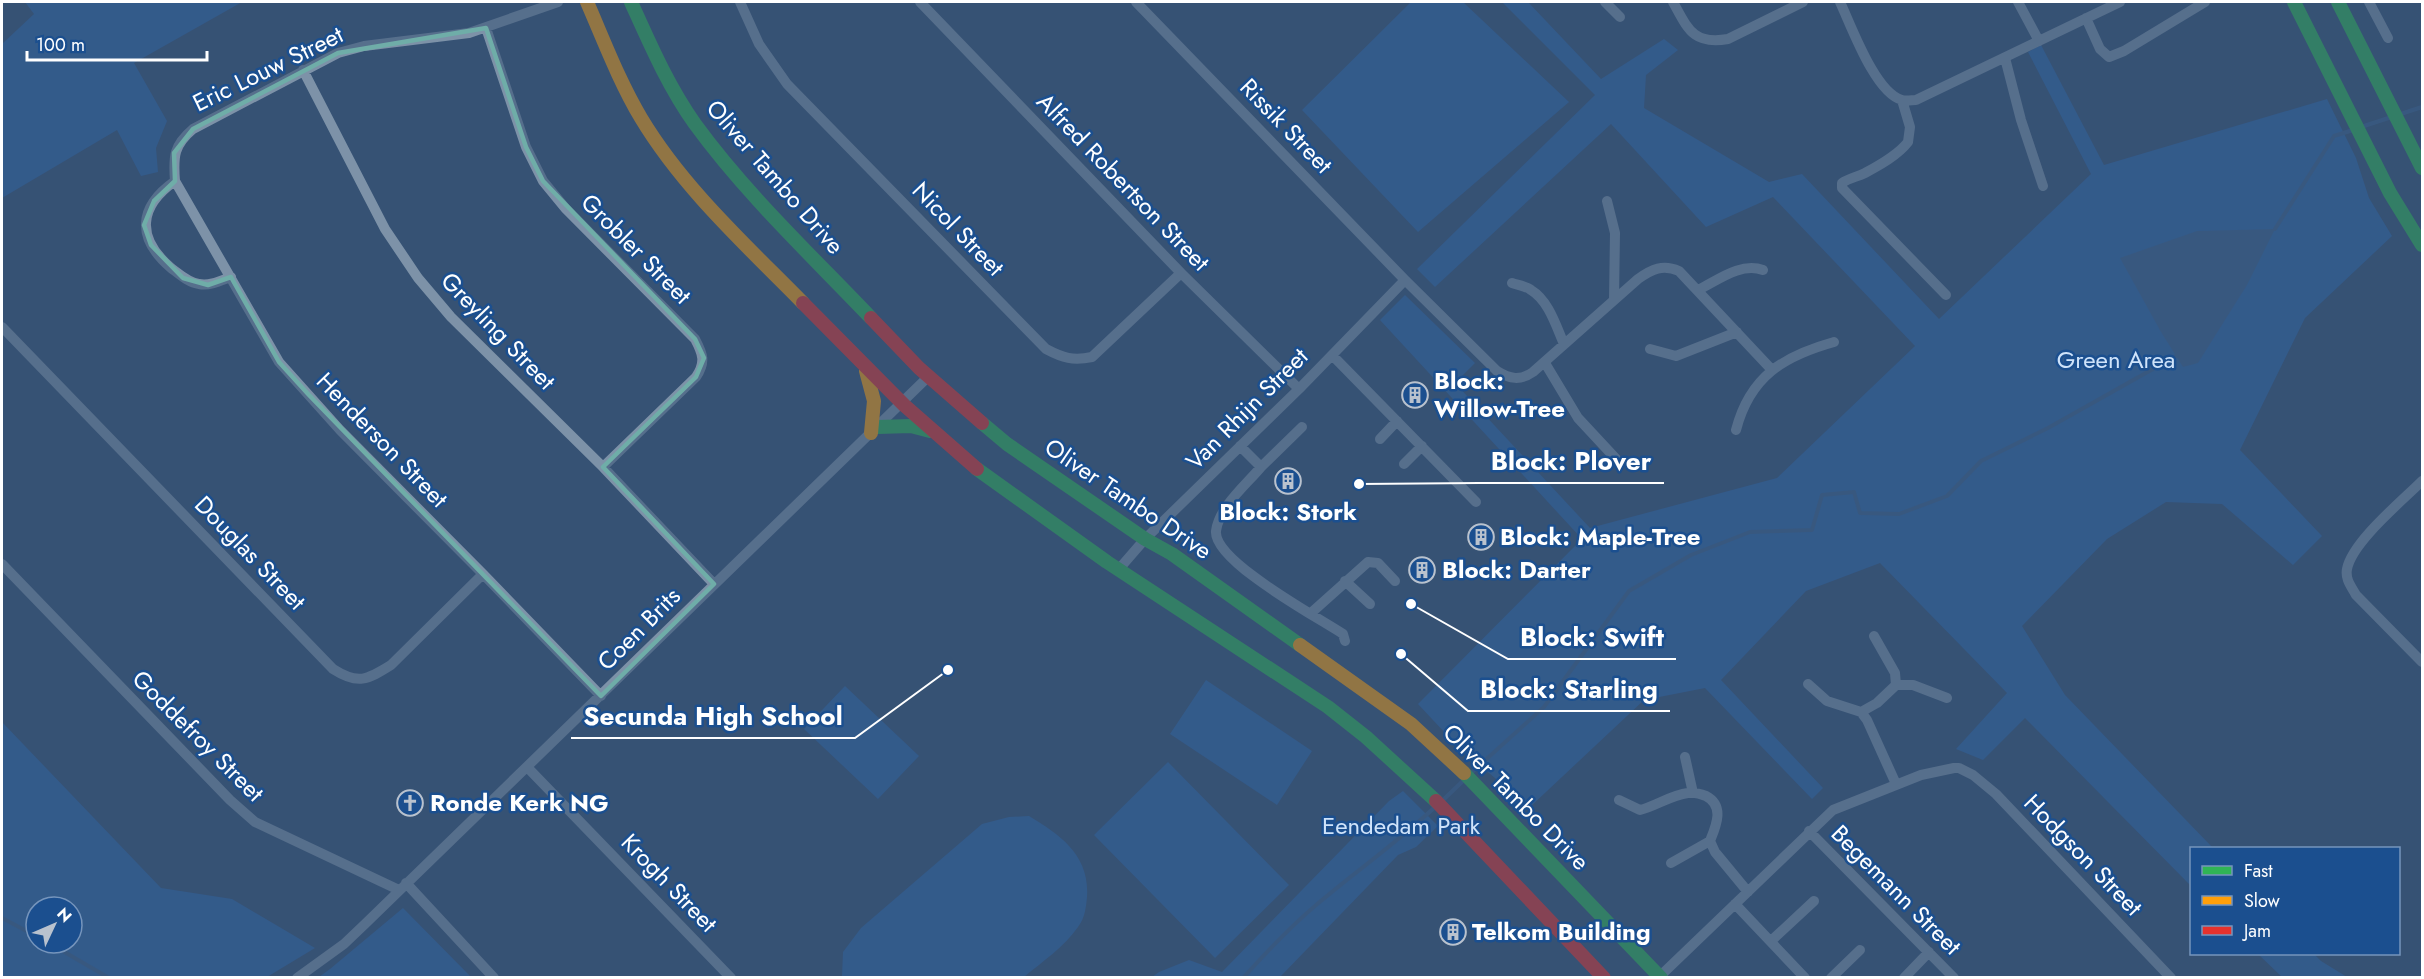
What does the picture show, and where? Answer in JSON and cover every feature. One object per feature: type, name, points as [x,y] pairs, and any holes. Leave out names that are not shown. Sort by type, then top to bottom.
[{"type":"street","name":"Eric Louw Street","points":[[175,180],[174,153],[182,139],[193,129],[338,53],[364,46],[469,33],[558,2]]},
{"type":"street","points":[[587,2],[619,78],[641,119],[669,159],[727,226],[902,403],[977,469],[1119,569],[1352,724],[1429,793],[1604,978]]},
{"type":"street","name":"Oliver Tambo Drive","points":[[631,2],[656,58],[694,122],[724,161],[929,376],[1007,444],[1145,539],[1172,554],[1411,724],[1462,769],[1660,977]]},
{"type":"street","name":"Nicol Street","points":[[740,2],[759,44],[787,84],[1046,349],[1064,359],[1078,360],[1092,357],[1181,273]]},
{"type":"street","name":"Alfred Robertson Street","points":[[920,2],[1181,273],[1299,389]]},
{"type":"street","name":"Rissik Street","points":[[1136,2],[1405,280],[1497,371],[1507,377],[1517,379],[1525,377],[1545,363],[1650,270],[1662,267],[1679,271],[1772,370]]},
{"type":"street","points":[[1605,2],[1620,17]]},
{"type":"street","points":[[1673,2],[1696,36],[1705,41],[1715,42],[1728,39],[1803,2]]},
{"type":"street","points":[[1840,2],[1876,75],[1886,89],[1902,100],[1916,100],[2120,2]]},
{"type":"street","points":[[2018,2],[2039,40]]},
{"type":"street","points":[[2086,18],[2100,50],[2109,57],[2124,51],[2205,2]]},
{"type":"street","points":[[2294,2],[2391,193],[2422,245]]},
{"type":"street","points":[[2338,2],[2422,168]]},
{"type":"street","points":[[2369,2],[2388,38]]},
{"type":"street","name":"Grobler Street","points":[[486,28],[522,137],[543,181],[566,209],[695,339],[704,358],[702,368],[696,377],[603,467]]},
{"type":"street","points":[[2005,58],[2021,120],[2043,186]]},
{"type":"street","name":"Greyling Street","points":[[303,70],[385,229],[418,278],[450,317],[603,467],[714,584]]},
{"type":"street","points":[[1902,100],[1910,127],[1908,142],[1889,158],[1842,183],[1842,188],[1946,295]]},
{"type":"street","points":[[175,180],[163,189],[147,213],[144,225],[151,245],[183,278],[196,284],[208,285],[231,277]]},
{"type":"street","name":"Henderson Street","points":[[175,180],[279,362],[340,430],[601,696]]},
{"type":"street","points":[[1607,201],[1615,233],[1614,300]]},
{"type":"street","points":[[1698,290],[1749,267],[1763,270]]},
{"type":"street","name":"Van Rhijn Street","points":[[1119,569],[1145,539],[1299,389],[1405,280]]},
{"type":"street","points":[[1512,283],[1531,290],[1540,299],[1548,310],[1564,344]]},
{"type":"street","name":"Douglas Street","points":[[2,327],[333,669],[347,678],[361,680],[391,665],[483,574]]},
{"type":"street","points":[[1650,348],[1676,356],[1737,332]]},
{"type":"street","points":[[1736,430],[1748,398],[1772,370],[1792,356],[1834,342]]},
{"type":"street","points":[[1332,355],[1476,502]]},
{"type":"street","points":[[1545,363],[1578,418],[1618,461]]},
{"type":"street","points":[[863,365],[874,389],[876,401],[874,430],[899,426],[926,429],[942,439]]},
{"type":"street","name":"Coen Brits","points":[[297,978],[344,944],[929,376]]},
{"type":"street","points":[[1380,439],[1397,421]]},
{"type":"street","points":[[1302,427],[1261,467],[1222,513],[1216,533],[1219,545],[1227,555],[1258,581],[1344,634],[1345,641]]},
{"type":"street","points":[[1240,446],[1261,467]]},
{"type":"street","points":[[1404,464],[1422,446]]},
{"type":"street","points":[[2422,481],[2357,548],[2347,571],[2348,582],[2356,595],[2422,662]]},
{"type":"street","points":[[1311,613],[1363,565],[1373,561],[1381,564],[1395,580]]},
{"type":"street","name":"Goddefroy Street","points":[[2,564],[230,800],[255,822],[403,887],[494,978]]},
{"type":"street","points":[[1346,581],[1370,604]]},
{"type":"street","points":[[1874,636],[1895,673],[1896,685]]},
{"type":"street","points":[[1660,977],[1833,810],[1896,784],[1867,720],[1861,712],[1827,700],[1808,684]]},
{"type":"street","points":[[1861,712],[1877,703],[1896,685],[1913,685],[1947,698]]},
{"type":"street","points":[[1685,757],[1694,793]]},
{"type":"street","name":"Krogh Street","points":[[527,766],[731,978]]},
{"type":"street","name":"Hodgson Street","points":[[1896,784],[1936,771],[1959,768],[1973,775],[1996,794],[2170,978]]},
{"type":"street","points":[[1620,800],[1640,810],[1689,792],[1707,797],[1715,803],[1718,812],[1710,841],[1671,863]]},
{"type":"street","name":"Begemann Street","points":[[1809,831],[1954,978]]},
{"type":"street","points":[[1710,841],[1714,852],[1748,892]]},
{"type":"street","points":[[1771,941],[1814,900]]},
{"type":"street","points":[[1735,904],[1805,978]]},
{"type":"street","points":[[1831,978],[1860,950]]},
{"type":"street","points":[[1904,978],[1929,952]]},
{"type":"highlighted area","points":[[486,28],[526,147],[543,181],[695,339],[704,358],[696,377],[603,467],[714,584],[601,696],[279,362],[231,277],[208,285],[183,278],[151,245],[144,225],[154,201],[175,181],[174,153],[193,129],[338,53]]},
{"type":"green space","points":[[25,2],[242,2],[134,63],[167,121],[156,148],[158,172],[141,176],[117,130],[2,198],[2,44],[34,14]]},
{"type":"green space","points":[[1411,2],[1463,2],[1569,102],[1418,232],[1302,110]]},
{"type":"green space","name":"Green Area","points":[[1502,2],[1528,2],[1601,79],[1664,39],[1678,50],[1646,75],[1644,108],[1769,182],[1802,174],[1939,319],[2091,174],[2028,52],[2041,45],[2104,165],[2327,99],[2356,158],[2369,198],[2392,236],[2305,318],[2240,450],[2322,536],[2293,565],[2222,504],[2166,502],[2107,539],[2022,626],[2065,695],[2212,847],[2190,847],[2190,885],[2025,718],[1983,760],[1956,749],[2007,693],[1880,563],[1806,591],[1721,680],[1823,788],[1812,799],[1705,688],[1644,700],[1530,807],[1460,749],[1418,704],[1582,539],[1380,320],[1405,295],[1475,363],[1455,383],[1590,528],[1777,478],[1915,346],[1773,197],[1706,227],[1611,124],[1435,287],[1417,269],[1595,95]]},
{"type":"green space","points":[[1206,680],[1312,751],[1277,805],[1170,734]]},
{"type":"green space","points":[[845,686],[919,756],[878,799],[804,729]]},
{"type":"green space","points":[[2,722],[161,888],[232,899],[315,948],[267,977],[2,977]]},
{"type":"green space","points":[[1168,762],[1289,885],[1215,958],[1094,835]]},
{"type":"green space","name":"Eendedam Park","points":[[1403,791],[1438,826],[1416,847],[1398,855],[1280,977],[1152,977],[1189,960],[1222,972],[1389,801]]},
{"type":"green space","points":[[1029,816],[1052,831],[1071,848],[1084,870],[1087,883],[1086,905],[1082,920],[1066,941],[1052,954],[1024,977],[842,977],[843,952],[861,928],[982,824],[1009,817]]},
{"type":"green space","points":[[403,908],[471,977],[319,977],[330,969]]},
{"type":"green space","points":[[2259,955],[2315,955],[2347,977],[2282,977]]},
{"type":"shaded area","points":[[2275,229],[2247,285],[2198,363],[2183,367],[2120,258],[2197,231]]},
{"type":"waterway","points":[[2361,127],[2422,107]]},
{"type":"waterway","points":[[2275,229],[2334,136],[2353,130]]},
{"type":"waterway","points":[[1470,774],[1544,707],[1629,591],[1691,555],[1750,532],[1812,530],[1822,495],[1854,492],[1860,513],[1899,514],[1947,496],[1981,461],[2048,428],[2176,356]]},
{"type":"waterway","points":[[1442,801],[1465,779]]},
{"type":"waterway","points":[[1243,978],[1305,914],[1436,806]]},
{"type":"waterway","points":[[2,918],[24,930]]},
{"type":"waterway","points":[[70,955],[109,978]]},
{"type":"traffic: fast","points":[[631,2],[668,80],[695,124],[757,200],[871,318]]},
{"type":"traffic: fast","points":[[2294,2],[2390,193],[2422,245]]},
{"type":"traffic: fast","points":[[2338,2],[2422,168]]},
{"type":"traffic: fast","points":[[982,423],[1007,444],[1145,539],[1172,554],[1300,645]]},
{"type":"traffic: fast","points":[[877,427],[911,426],[930,431]]},
{"type":"traffic: fast","points":[[977,469],[1107,562],[1328,707],[1366,737],[1436,801]]},
{"type":"traffic: fast","points":[[1464,773],[1661,978]]},
{"type":"traffic: slow","points":[[587,2],[626,90],[658,144],[716,215],[803,303]]},
{"type":"traffic: slow","points":[[866,371],[874,401],[871,433]]},
{"type":"traffic: slow","points":[[1300,645],[1411,724],[1464,773]]},
{"type":"traffic: jam","points":[[803,303],[904,405],[977,469]]},
{"type":"traffic: jam","points":[[871,318],[919,368],[982,423]]},
{"type":"traffic: jam","points":[[1436,801],[1604,978]]},
{"type":"place","name":"Block: Willow-Tree","points":[[1415,395]]},
{"type":"place","name":"Block: Stork","points":[[1288,481]]},
{"type":"place","name":"Block: Plover","points":[[1359,484]]},
{"type":"place","name":"Block: Maple-Tree","points":[[1481,537]]},
{"type":"place","name":"Block: Darter","points":[[1422,570]]},
{"type":"place","name":"Block: Swift","points":[[1411,604]]},
{"type":"place","name":"Block: Starling","points":[[1401,654]]},
{"type":"place","name":"Secunda High School","points":[[948,670]]},
{"type":"place","name":"Ronde Kerk NG","points":[[410,803]]},
{"type":"place","name":"Telkom Building","points":[[1453,932]]}]
